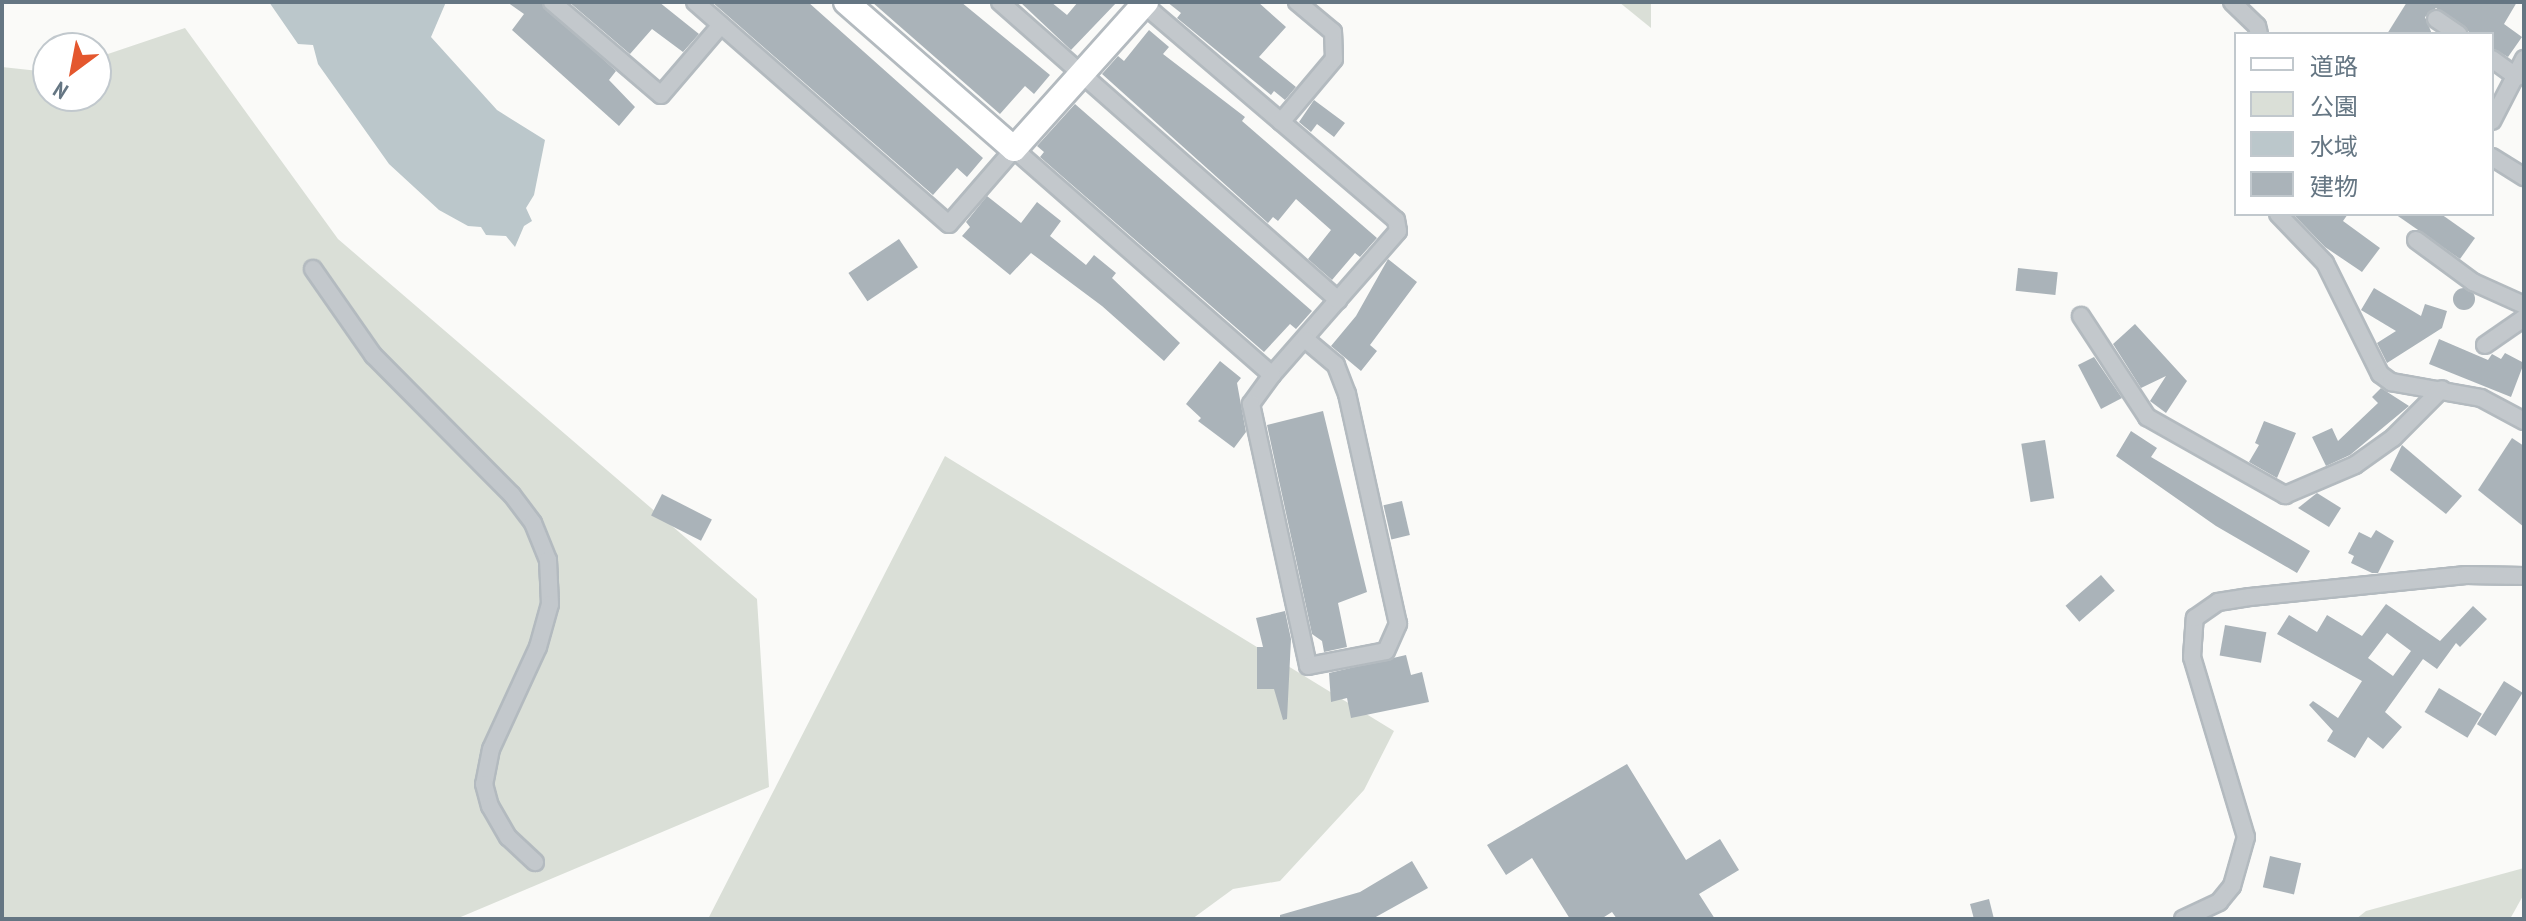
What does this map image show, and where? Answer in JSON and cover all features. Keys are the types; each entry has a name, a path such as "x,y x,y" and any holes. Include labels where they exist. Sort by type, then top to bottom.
{"street":[{"path":"552,2 661,95 721,25"},
{"path":"695,2 949,224 1144,3 1396,220 1398,231 1306,340 1272,375 1251,404 1308,666 1386,651 1398,624 1347,394 1336,365 1306,340"},
{"path":"846,2 1272,375"},
{"path":"1000,2 1338,300"},
{"path":"1281,122 1334,59 1333,32 1297,2"},
{"path":"2232,2 2257,26 2258,32"},
{"path":"2494,117 2524,59"},
{"path":"2494,60 2517,77"},
{"path":"2494,158 2524,177"},
{"path":"2280,216 2325,263 2380,374 2391,382 2481,398 2524,421"},
{"path":"2416,240 2473,282 2524,305"},
{"path":"313,269 373,355 512,495 533,523 548,560 550,604 542,633 491,749 484,784 490,806 508,837 535,862"},
{"path":"2081,316 2147,417 2285,495 2355,465 2393,438 2442,389"},
{"path":"2485,345 2524,318"},
{"path":"2183,919 2219,902 2232,886 2246,837 2192,657 2195,618 2218,602 2250,597 2438,577 2524,576"}],"green space":[{"path":"1619,2 1651,2 1651,28"},
{"path":"185,28 338,239 757,599 769,787 456,919 2,919 2,67 32,70 32,112 112,112 112,53"},
{"path":"945,456 1394,731 1364,790 1280,881 1233,889 1192,919 708,919"},
{"path":"2524,868 2524,894 2510,919 2356,919 2366,911"}],"water":[{"path":"269,2 446,2 431,37 497,110 545,140 534,195 526,208 532,221 524,226 515,247 506,236 486,235 481,227 468,226 439,210 389,164 318,64 313,45 298,44"}],"building":[{"path":"507,2 541,2 616,71 609,80 635,107 619,126 512,30 524,14"},
{"path":"569,2 659,2 699,34 683,52 652,29 630,54"},
{"path":"712,2 808,2 983,158 967,177 957,168 933,195"},
{"path":"872,2 961,2 1050,75 1034,94 1025,86 1000,114"},
{"path":"1020,2 1051,2 1067,15 1078,2 1117,2 1071,50"},
{"path":"1167,2 1258,2 1286,27 1259,57 1296,87 1285,100 1274,91 1271,95 1177,18 1181,13"},
{"path":"2407,2 2517,2 2504,24 2522,37 2508,57 2494,49 2494,32 2469,32 2436,8 2425,17 2431,32 2388,32"},
{"path":"1149,30 1169,47 1163,54 1245,117 1242,121 1377,238 1360,257 1355,253 1332,280 1308,259 1331,230 1296,199 1278,221 1273,217 1268,223 1102,74 1118,56 1124,61"},
{"path":"1314,100 1345,123 1334,137 1317,124 1311,132 1299,122"},
{"path":"1075,104 1312,311 1296,329 1290,324 1264,352 1040,157 1044,152 1037,146"},
{"path":"987,196 1021,223 1037,202 1061,221 1050,236 1086,265 1094,255 1116,273 1112,278 1180,343 1164,361 1102,306 1031,253 1010,275 962,236 970,227 966,222"},
{"path":"2295,216 2347,216 2343,221 2380,248 2362,272 2325,247"},
{"path":"2398,216 2444,216 2475,238 2460,259"},
{"path":"899,239 918,267 867,301 848,273"},
{"path":"1388,259 1417,282 1370,345 1377,351 1361,371 1331,346 1356,316"},
{"path":"2018,268 2058,272 2055,295 2016,291"},
{"path":"2374,288 2421,316 2425,304 2447,311 2442,328 2387,363 2377,343 2396,331 2361,310"},
{"path":"2464,288 2472,291 2475,299 2472,307 2464,310 2456,307 2453,299 2456,291"},
{"path":"2135,324 2187,381 2166,413 2150,401 2166,376 2141,388 2113,344"},
{"path":"2439,339 2488,360 2492,354 2501,359 2505,353 2524,363 2511,397 2429,364"},
{"path":"2094,357 2122,398 2101,409 2078,365"},
{"path":"1220,361 1241,378 1237,383 1246,432 1234,448 1198,421 1201,418 1186,404"},
{"path":"2381,388 2409,406 2350,455 2326,466 2312,437 2332,428 2338,441 2378,403 2372,397"},
{"path":"1323,411 1367,592 1338,603 1347,647 1324,652 1322,641 1312,634 1267,425"},
{"path":"2264,421 2296,433 2277,478 2249,462 2259,445 2255,443"},
{"path":"2131,431 2157,448 2151,457 2310,551 2297,573 2216,526 2116,456"},
{"path":"2512,438 2524,446 2524,527 2478,490"},
{"path":"2045,440 2054,498 2031,502 2021,444"},
{"path":"2402,445 2462,496 2446,514 2390,470"},
{"path":"2317,493 2341,508 2329,527 2298,508"},
{"path":"662,494 712,519 701,541 651,515"},
{"path":"1402,501 1410,535 1391,539 1383,505"},
{"path":"2376,530 2394,541 2378,573 2372,573 2351,563 2354,556 2348,553 2359,532 2371,538"},
{"path":"2101,575 2115,591 2079,622 2066,606"},
{"path":"2386,604 2440,641 2473,606 2487,619 2460,647 2456,643 2437,669 2423,659 2385,712 2402,727 2383,749 2368,737 2355,758 2327,741 2333,731 2309,705 2313,701 2338,718 2362,681 2277,634 2289,615 2317,632 2327,615 2362,636","holes":["2387,633 2411,651 2393,676 2368,658"]},
{"path":"1285,611 1291,639 1287,719 1283,720 1274,689 1257,689 1257,647 1263,647 1256,618"},
{"path":"2225,625 2266,632 2261,663 2220,656"},
{"path":"1406,655 1411,675 1422,672 1429,702 1351,718 1347,698 1331,702 1329,673"},
{"path":"2504,681 2523,693 2496,736 2477,724"},
{"path":"2439,688 2482,714 2467,738 2425,712"},
{"path":"1627,764 1686,860 1720,839 1739,870 1699,894 1715,919 1617,919 1612,912 1601,919 1570,919 1532,858 1506,875 1487,845"},
{"path":"2270,856 2301,863 2294,894 2263,887"},
{"path":"1412,861 1428,888 1374,918 1280,919 1280,915 1360,892"},
{"path":"1989,899 1994,919 1974,919 1970,904"}]}
